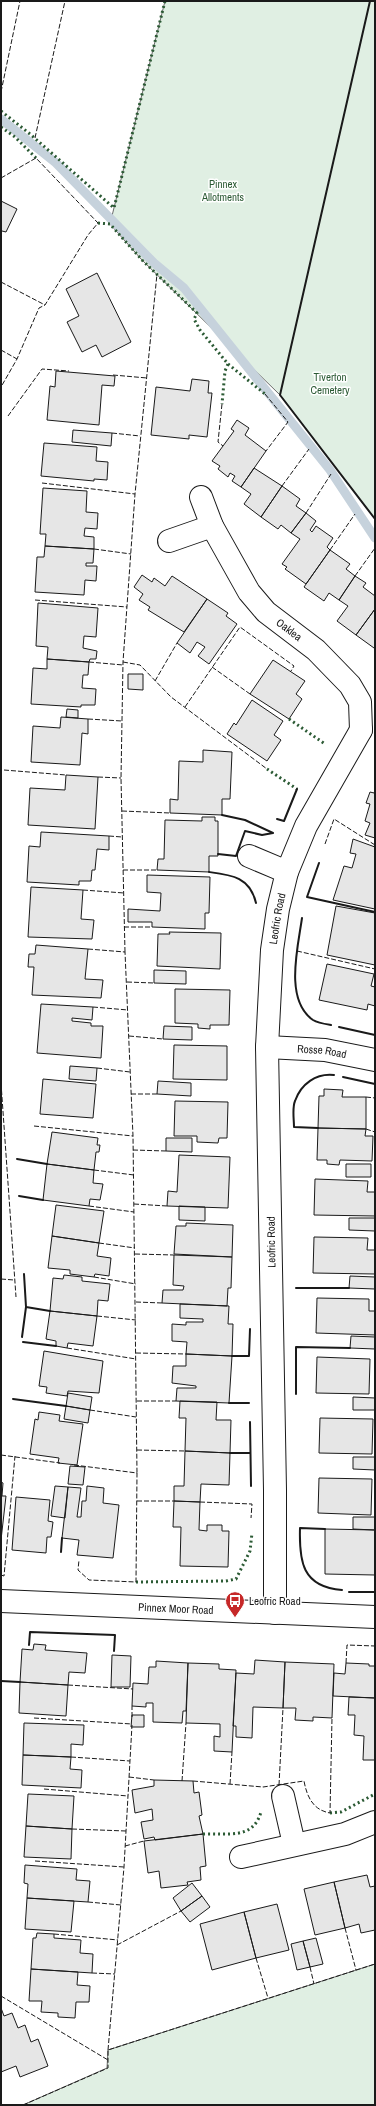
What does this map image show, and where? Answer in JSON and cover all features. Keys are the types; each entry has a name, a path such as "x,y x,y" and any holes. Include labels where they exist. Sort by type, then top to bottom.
{"street":[{"name":"Oaklea","path":"202,497 212,526 249,592 266,612 316,650 350,685 360,702 368,733"},
{"path":"169,541 212,526"},
{"name":"Leofric Road","path":"275,1613 275,1435 268,1047 272,950 278,909 287,872 306,826 368,733"},
{"path":"249,856 287,872"},
{"name":"Rosse Road","path":"268,1047 318,1050 375,1060"},
{"name":"Pinnex Moor Road","path":"1,1601 375,1617"},
{"path":"283,1796 294,1844"},
{"path":"241,1856 345,1834 375,1822"}],"green space":[{"name":"Pinnex Allotments","path":"165,1 375,1 375,519 280,395 142,260 110,224"},
{"path":"375,1964 375,2105 23,2105 107,2068 108,2050"}],"building":[{"path":"1,201 17,209 6,232 1,232"},
{"path":"97,273 131,342 102,357 96,345 82,352 67,322 79,316 66,289"},
{"path":"56,371 115,376 114,386 102,385 99,425 47,420 50,386 55,387"},
{"path":"192,379 209,381 208,393 212,393 207,437 189,435 189,439 151,435 156,387 190,391"},
{"path":"237,420 249,428 245,435 266,451 241,487 232,481 235,476 230,473 228,477 218,469 220,466 212,461 234,431 231,429"},
{"path":"73,430 112,433 111,446 72,442"},
{"path":"44,443 97,447 96,461 108,462 107,480 94,479 94,481 41,476"},
{"path":"254,468 282,486 261,517 244,504 251,494 241,487"},
{"path":"282,486 300,499 296,506 306,513 291,533 281,525 278,529 261,517"},
{"path":"43,488 87,491 86,512 98,513 97,529 85,528 84,536 94,537 94,549 45,546 46,534 40,534"},
{"path":"306,513 316,521 310,530 312,532 316,526 333,538 327,547 330,550 306,584 285,569 287,567 282,564 300,539 291,533"},
{"path":"45,546 94,549 93,563 86,563 86,566 97,566 96,581 85,580 84,595 35,592 37,557 44,557"},
{"path":"330,550 350,564 346,569 355,576 339,600 329,593 324,601 304,587"},
{"path":"142,575 152,582 154,578 165,586 172,576 207,599 184,632 148,610 150,607 139,600 143,594 134,587"},
{"path":"355,576 366,583 363,587 375,596 375,609 356,635 337,621 348,606 339,600"},
{"path":"207,599 228,613 226,616 237,624 209,664 198,656 205,647 197,642 190,653 177,643"},
{"path":"38,603 98,608 96,637 84,636 83,648 97,651 96,659 90,659 89,662 47,659 48,647 36,646"},
{"path":"375,609 375,647 374,648 356,635"},
{"path":"47,659 89,662 88,675 83,675 82,688 96,689 95,705 81,705 81,707 31,704 33,668 47,669"},
{"path":"273,660 305,681 296,694 302,699 289,719 250,694"},
{"path":"128,674 143,674 143,690 128,689"},
{"path":"252,700 283,721 274,735 281,740 267,761 227,734 234,723 236,725"},
{"path":"67,709 78,710 78,718 66,717"},
{"path":"61,717 88,719 88,734 82,733 80,765 31,762 33,726 60,728"},
{"path":"203,750 232,752 230,799 222,799 222,815 170,813 170,799 178,800 179,761 203,762"},
{"path":"66,775 98,777 95,829 28,825 30,788 65,790"},
{"path":"375,791 375,838 365,835 370,823 365,821 370,804 366,803 370,792 374,793"},
{"path":"202,817 215,817 215,821 218,821 218,856 209,856 209,872 157,870 158,859 164,859 165,820 202,821"},
{"path":"41,832 109,836 109,850 97,849 95,870 92,870 91,881 79,881 79,885 27,882 29,846 40,847"},
{"path":"353,839 375,847 375,909 333,900 344,866 352,868 356,854 350,853"},
{"path":"147,875 210,877 209,913 205,913 205,929 152,927 152,922 128,922 128,909 160,911 161,893 147,892"},
{"path":"31,887 83,890 81,919 94,920 92,939 28,937"},
{"path":"336,906 375,913 375,965 327,955"},
{"path":"169,932 221,933 220,969 157,966 158,934 170,934"},
{"path":"36,945 88,949 85,979 103,980 101,998 32,995 34,967 28,967 29,954 35,954"},
{"path":"327,964 374,974 371,986 375,987 375,1006 368,1004 367,1010 319,1000"},
{"path":"154,970 186,971 186,984 154,983"},
{"path":"175,989 230,990 229,1025 210,1025 210,1029 198,1028 198,1024 175,1023"},
{"path":"41,1004 93,1007 92,1020 72,1018 72,1021 91,1023 91,1026 103,1026 101,1058 37,1053"},
{"path":"164,1026 192,1027 192,1040 163,1039"},
{"path":"174,1045 227,1046 227,1080 173,1079"},
{"path":"70,1066 97,1068 96,1081 69,1079"},
{"path":"43,1079 96,1084 93,1118 40,1114"},
{"path":"158,1081 191,1083 191,1096 157,1094"},
{"path":"324,1089 343,1090 342,1097 366,1097 366,1129 318,1128 319,1096 324,1096"},
{"path":"175,1101 228,1102 227,1138 219,1138 218,1143 197,1142 197,1136 174,1136"},
{"path":"318,1128 366,1129 365,1136 373,1136 372,1161 340,1160 339,1165 327,1164 327,1160 317,1160"},
{"path":"52,1132 98,1138 97,1145 100,1145 99,1152 96,1152 94,1170 47,1164"},
{"path":"166,1138 192,1138 192,1152 166,1151"},
{"path":"179,1155 230,1157 228,1208 167,1206 168,1191 177,1192"},
{"path":"47,1164 94,1170 93,1183 103,1184 100,1200 90,1199 89,1206 43,1200"},
{"path":"346,1164 371,1164 371,1177 346,1177"},
{"path":"315,1179 368,1181 367,1192 375,1192 375,1216 314,1215"},
{"path":"56,1205 104,1211 99,1243 52,1236"},
{"path":"179,1206 205,1207 205,1221 179,1220"},
{"path":"349,1218 375,1218 375,1231 349,1230"},
{"path":"186,1223 233,1225 232,1257 174,1254 176,1226 186,1226"},
{"path":"52,1236 99,1243 97,1256 111,1258 109,1276 95,1274 94,1277 70,1274 70,1270 48,1268"},
{"path":"314,1237 368,1238 367,1250 375,1250 375,1274 313,1273"},
{"path":"174,1255 232,1257 231,1288 228,1288 227,1306 162,1303 163,1290 183,1290 184,1286 173,1285"},
{"path":"64,1275 82,1277 82,1281 110,1284 108,1301 98,1300 97,1316 50,1311 53,1278 63,1279"},
{"path":"350,1276 375,1277 375,1289 349,1288"},
{"path":"317,1298 369,1299 369,1311 375,1311 375,1335 316,1333"},
{"path":"180,1304 229,1306 228,1324 233,1324 232,1356 186,1354 187,1342 172,1341 172,1324 186,1325 186,1322 203,1322 203,1319 180,1318"},
{"path":"50,1311 97,1316 93,1346 68,1343 67,1348 56,1346 56,1341 46,1339"},
{"path":"351,1336 375,1337 375,1349 350,1348"},
{"path":"44,1351 103,1361 99,1393 68,1391 67,1396 46,1393 47,1387 39,1386"},
{"path":"186,1354 232,1356 229,1403 176,1401 177,1388 196,1388 196,1386 172,1383 173,1366 186,1366"},
{"path":"317,1357 370,1359 369,1394 316,1393"},
{"path":"68,1393 92,1397 90,1410 66,1406"},
{"path":"353,1397 375,1398 375,1410 353,1410"},
{"path":"180,1401 217,1402 216,1420 231,1420 230,1453 185,1451 186,1418 179,1418"},
{"path":"66,1406 90,1410 88,1423 64,1419"},
{"path":"39,1412 60,1415 59,1421 83,1424 77,1465 58,1463 59,1458 30,1454 35,1419 38,1420"},
{"path":"320,1418 373,1419 372,1454 319,1453"},
{"path":"185,1451 230,1453 229,1485 201,1484 200,1502 174,1501 174,1486 184,1486"},
{"path":"353,1457 375,1457 375,1470 353,1469"},
{"path":"70,1466 85,1467 83,1485 68,1484"},
{"path":"319,1478 372,1479 371,1515 318,1513"},
{"path":"1,1482 3,1483 2,1496 6,1496 1,1540"},
{"path":"55,1486 68,1487 65,1518 51,1516"},
{"path":"87,1486 104,1488 103,1503 119,1505 113,1558 77,1555 79,1540 62,1538 68,1487 81,1488 77,1517 81,1517 82,1501 86,1501"},
{"path":"16,1497 50,1500 48,1521 53,1522 51,1537 47,1537 46,1553 12,1550"},
{"path":"174,1501 200,1502 199,1530 207,1531 207,1525 222,1525 222,1531 229,1531 228,1567 180,1566 181,1527 173,1527"},
{"path":"353,1517 375,1517 375,1530 353,1529"},
{"path":"325,1529 375,1530 375,1575 325,1574"},
{"path":"34,1644 46,1645 45,1650 87,1653 85,1673 69,1672 68,1685 20,1682 22,1649 33,1650"},
{"path":"112,1655 131,1656 130,1687 111,1687"},
{"path":"255,1660 285,1662 283,1708 253,1707 252,1738 236,1737 236,1726 233,1726 236,1673 254,1674"},
{"path":"156,1661 188,1663 186,1711 183,1711 182,1723 153,1722 153,1703 146,1703 146,1707 132,1706 133,1683 148,1684 149,1667 156,1667"},
{"path":"285,1662 334,1664 332,1718 313,1717 313,1721 295,1720 296,1708 283,1708"},
{"path":"188,1663 219,1664 219,1669 236,1670 232,1752 214,1751 214,1736 220,1737 220,1724 186,1723"},
{"path":"346,1663 369,1664 369,1666 375,1666 375,1698 333,1696 334,1673 345,1674"},
{"path":"20,1682 68,1685 66,1716 19,1713"},
{"path":"349,1697 375,1698 375,1760 363,1760 364,1736 354,1735 355,1715 348,1715"},
{"path":"132,1715 144,1715 144,1727 131,1727"},
{"path":"24,1723 84,1725 83,1745 71,1744 71,1757 23,1755"},
{"path":"23,1755 71,1757 70,1769 82,1770 81,1788 22,1785"},
{"path":"154,1780 193,1781 194,1793 199,1792 202,1815 199,1816 203,1834 155,1840 154,1837 144,1839 141,1822 153,1820 152,1809 135,1813 132,1790 154,1786"},
{"path":"28,1794 74,1796 72,1829 26,1826"},
{"path":"26,1826 72,1829 71,1859 24,1857"},
{"path":"203,1834 206,1866 200,1867 201,1880 187,1882 188,1885 161,1888 159,1871 148,1873 144,1841"},
{"path":"25,1865 77,1869 76,1880 90,1881 88,1902 27,1898 28,1884 24,1883"},
{"path":"367,1875 370,1887 375,1886 375,1930 361,1933 359,1924 345,1928 334,1882"},
{"path":"334,1882 345,1928 315,1935 304,1889"},
{"path":"192,1883 202,1896 181,1911 173,1898"},
{"path":"202,1896 210,1907 190,1922 181,1911"},
{"path":"27,1898 74,1901 71,1932 25,1929"},
{"path":"277,1904 289,1950 256,1958 244,1912"},
{"path":"244,1912 256,1958 212,1970 200,1924"},
{"path":"37,1933 54,1934 54,1938 81,1940 80,1953 93,1954 92,1973 31,1969 33,1938 36,1938"},
{"path":"316,1938 323,1964 310,1967 303,1941"},
{"path":"303,1941 310,1967 297,1970 291,1944"},
{"path":"31,1969 78,1972 77,1985 90,1986 89,2002 76,2002 75,2018 58,2017 58,2013 41,2012 42,2001 29,2001"},
{"path":"1,2008 4,2016 12,2013 18,2028 25,2025 31,2042 38,2039 48,2066 20,2077 16,2066 1,2072"}],"waterway":[{"path":"1,119 56,163 154,263 184,288 330,470 375,538"}],"hedge":[{"path":"1,111 30,134 114,208 165,1"},
{"path":"1,127 15,137 36,158"},
{"path":"98,223 110,224 142,260 197,313 194,319 200,330 228,364 225,371 222,404"},
{"path":"228,364 265,394"},
{"path":"289,719 325,744"},
{"path":"267,769 297,789"},
{"path":"136,1582 226,1581 236,1579 250,1551 252,1533"},
{"path":"330,1813 341,1812 375,1794"},
{"path":"203,1834 230,1834 246,1831 257,1821 261,1812"}],"fence":[{"path":"1,92 20,1"},
{"path":"35,138 65,1"},
{"path":"1,178 36,158 98,223 88,235 45,305 39,308 17,359 1,387"},
{"path":"125,952 121,778 123,662 135,494 157,274"},
{"path":"1,282 45,305"},
{"path":"1,350 17,359"},
{"path":"8,416 42,369 69,371"},
{"path":"113,375 147,378"},
{"path":"265,394 288,422 266,451"},
{"path":"222,404 218,442 223,446"},
{"path":"112,433 140,436"},
{"path":"282,486 309,449"},
{"path":"306,513 331,474"},
{"path":"42,483 135,494"},
{"path":"330,550 355,514"},
{"path":"355,576 375,548"},
{"path":"94,549 131,554"},
{"path":"35,600 127,607"},
{"path":"185,707 240,627 294,666 291,671"},
{"path":"155,681 177,643"},
{"path":"89,662 123,665"},
{"path":"123,662 140,665 171,697 267,769"},
{"path":"212,667 250,694"},
{"path":"88,719 122,721"},
{"path":"4,770 66,775"},
{"path":"98,777 121,778"},
{"path":"122,811 170,813"},
{"path":"325,844 334,819 375,845"},
{"path":"109,836 122,837"},
{"path":"123,870 157,870"},
{"path":"83,890 124,893"},
{"path":"124,927 152,927"},
{"path":"88,949 125,952 133,1136 137,1473"},
{"path":"297,951 375,969"},
{"path":"127,982 154,983"},
{"path":"93,1007 128,1010"},
{"path":"129,1036 163,1039"},
{"path":"97,1068 130,1072"},
{"path":"1,1083 16,1297"},
{"path":"131,1094 157,1094"},
{"path":"366,1097 375,1098"},
{"path":"34,1126 133,1136"},
{"path":"366,1129 375,1132"},
{"path":"133,1150 166,1151"},
{"path":"94,1170 134,1175"},
{"path":"134,1204 167,1206"},
{"path":"89,1206 134,1212"},
{"path":"99,1243 135,1248"},
{"path":"135,1254 174,1255"},
{"path":"94,1277 136,1284"},
{"path":"1,1279 14,1280"},
{"path":"136,1302 162,1303"},
{"path":"97,1316 136,1320"},
{"path":"67,1348 136,1359"},
{"path":"136,1353 186,1354"},
{"path":"137,1401 176,1401"},
{"path":"90,1410 136,1417"},
{"path":"137,1450 185,1451"},
{"path":"1,1455 60,1463"},
{"path":"1,1575 4,1576 15,1456"},
{"path":"74,1465 137,1473 136,1582 89,1580 78,1570 79,1560"},
{"path":"137,1501 174,1501"},
{"path":"200,1502 252,1504 251,1518"},
{"path":"346,1663 347,1645 375,1646"},
{"path":"68,1685 133,1689"},
{"path":"132,1706 132,1717"},
{"path":"279,1785 283,1708"},
{"path":"34,1718 132,1724"},
{"path":"193,1781 263,1787 304,1781 309,1797 315,1806 330,1813 332,1718"},
{"path":"182,1781 186,1723"},
{"path":"108,2050 124,1867 132,1725"},
{"path":"230,1784 232,1752"},
{"path":"71,1757 130,1761"},
{"path":"129,1777 154,1780"},
{"path":"44,1789 128,1796"},
{"path":"72,1829 126,1831"},
{"path":"125,1846 144,1841"},
{"path":"35,1861 124,1867"},
{"path":"88,1902 121,1905"},
{"path":"117,1945 181,1911"},
{"path":"345,1928 356,1970"},
{"path":"54,1934 118,1940"},
{"path":"256,1958 268,1998"},
{"path":"23,2105 108,2068 108,2050 375,1964"},
{"path":"310,1967 314,1984"},
{"path":"92,1973 115,1974"},
{"path":"1,1996 108,2060"}],"wall":[{"path":"370,1 280,395 375,519"},
{"path":"277,819 284,821 297,789"},
{"path":"222,815 245,820 273,833"},
{"path":"218,854 236,856 245,831 262,835 273,833"},
{"path":"319,863 307,897 375,912"},
{"path":"209,872 225,874 239,879 249,888 256,903"},
{"path":"302,918 295,972 298,1000 304,1011 313,1020 319,1023 331,1025"},
{"path":"339,1027 375,1035"},
{"path":"318,1128 294,1127 294,1104 301,1089 310,1081 321,1076 334,1075"},
{"path":"343,1077 375,1084"},
{"path":"17,1159 47,1164"},
{"path":"19,1196 43,1200"},
{"path":"22,1337 26,1307 24,1274"},
{"path":"296,1288 349,1288"},
{"path":"26,1307 50,1311"},
{"path":"232,1356 249,1356 250,1329"},
{"path":"23,1342 56,1346"},
{"path":"296,1394 296,1347 350,1348"},
{"path":"13,1399 66,1406"},
{"path":"229,1403 249,1403"},
{"path":"250,1422 251,1486"},
{"path":"230,1453 250,1453"},
{"path":"325,1529 300,1528 302,1561 311,1578 318,1584 329,1588 342,1590"},
{"path":"61,1552 62,1538"},
{"path":"349,1592 375,1592"},
{"path":"29,1645 30,1632 115,1635 114,1651"},
{"path":"1,1681 20,1682"}],"place":[{"name":"Leofric Road","path":"235,1618"}],"park label":[{"name":"Tiverton Cemetery","path":"330,383"}]}
